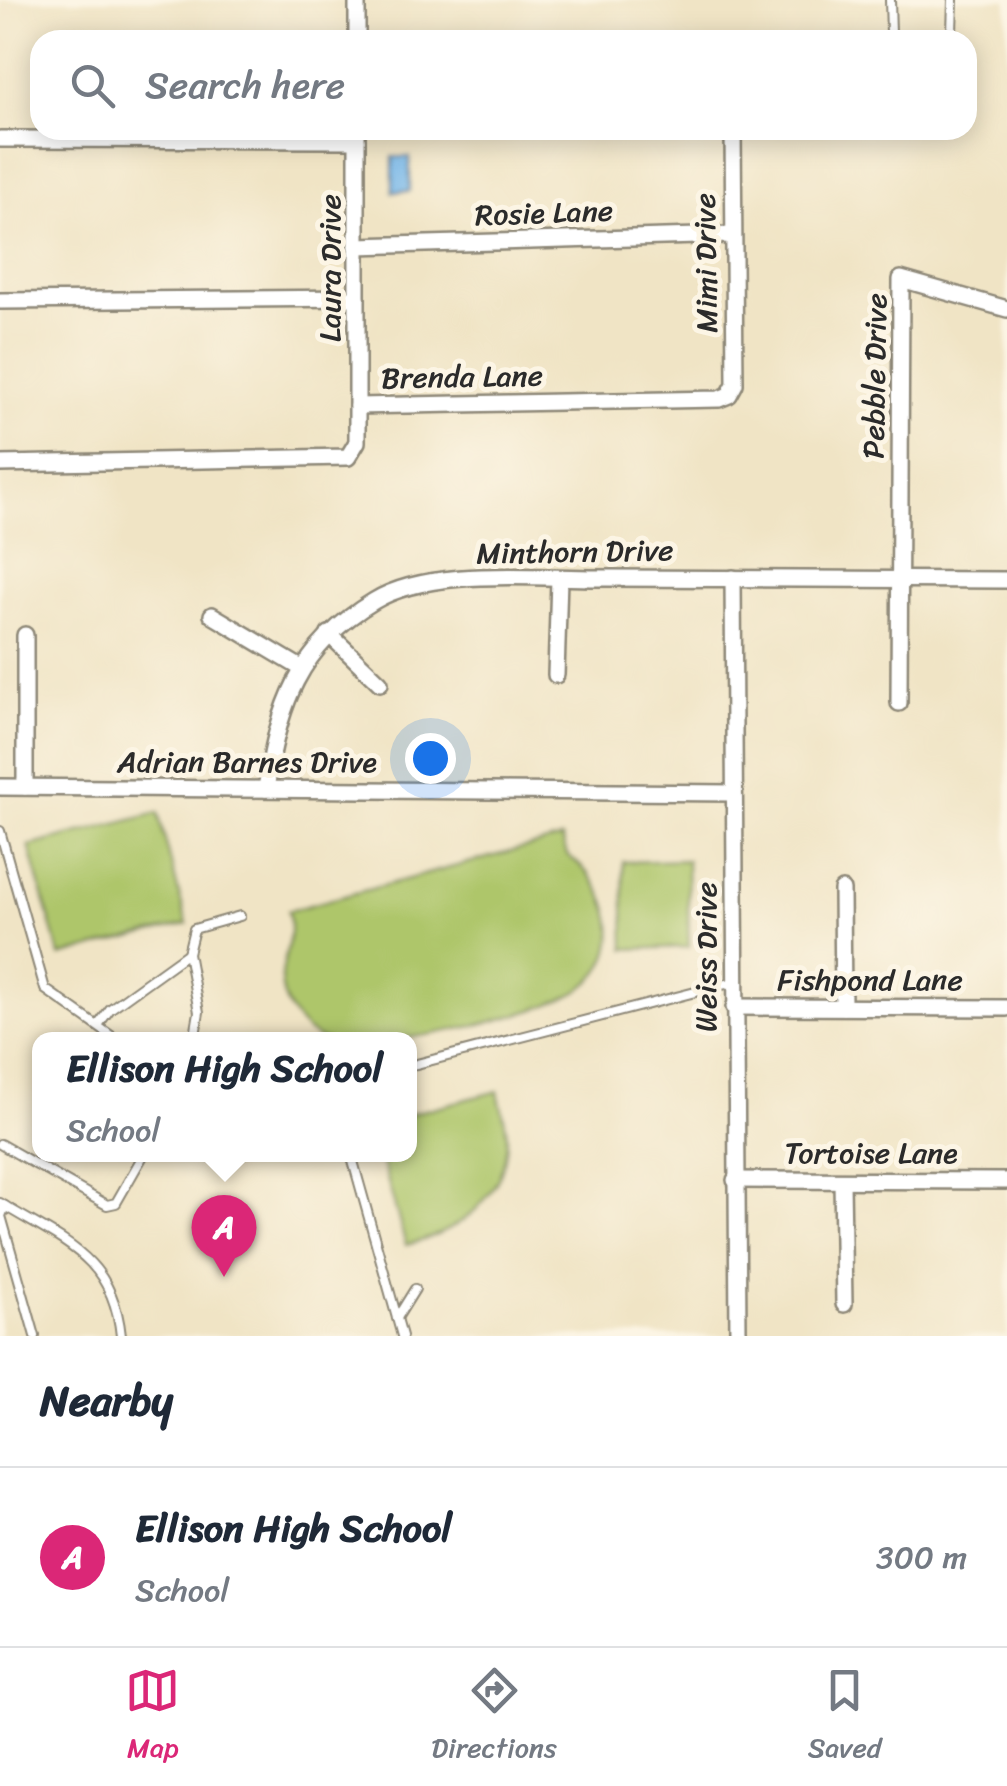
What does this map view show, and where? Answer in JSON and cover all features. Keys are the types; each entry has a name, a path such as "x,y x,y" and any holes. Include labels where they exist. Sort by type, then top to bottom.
{"street":[{"path":"357,0 357,30"},
{"path":"0,139 30,139"},
{"name":"Laura Drive","path":"357,140 357,406"},
{"name":"Mimi Drive","path":"729,395 735,384 733,140"},
{"name":"Rosie Lane","path":"357,246 732,235"},
{"name":"Pebble Drive","path":"900,580 902,279 1007,309"},
{"path":"0,301 356,298"},
{"name":"Brenda Lane","path":"0,464 341,460 358,442 357,406 719,399 729,395"},
{"path":"556,675 559,578"},
{"name":"Weiss Drive","path":"733,578 738,1336"},
{"path":"899,703 900,580"},
{"name":"Minthorn Drive","path":"266,790 276,725 301,668 329,634 374,600 430,581 1007,580"},
{"path":"212,615 301,668"},
{"path":"329,634 380,684"},
{"path":"25,635 25,788"},
{"name":"Adrian Barnes Drive","path":"0,787 733,793"},
{"path":"842,890 842,1007"},
{"name":"Fishpond Lane","path":"734,1007 1007,1008"},
{"name":"Tortoise Lane","path":"735,1180 1007,1182"},
{"path":"842,1181 844,1304"}],"lane":[{"path":"890,0 892,30"},
{"path":"952,30 953,0"},
{"path":"0,831 45,989 108,1032"},
{"path":"196,1032 200,1024 188,953 194,930 240,916"},
{"path":"99,1024 110,1009 188,953"},
{"path":"417,1064 734,982"},
{"path":"0,1144 107,1205 116,1203 139,1162"},
{"path":"353,1162 399,1335"},
{"path":"35,1336 1,1216 3,1204 94,1262 109,1290 121,1336"},
{"path":"397,1318 415,1288"}],"green space":[{"path":"158,813 187,924 60,956 29,846"},
{"path":"562,838 567,855 583,868 605,901 611,938 607,957 597,974 581,989 530,1011 417,1036 417,1032 309,1032 287,1005 282,990 289,939 288,911"},
{"path":"687,860 689,947 625,949 623,862"},
{"path":"498,1091 507,1138 498,1178 476,1210 444,1232 406,1245 382,1162 417,1162 417,1112"}],"water":[{"path":"393,157 410,157 410,191 393,192"}],"place":[{"name":"Ellison High School","path":"224,1277"}]}
